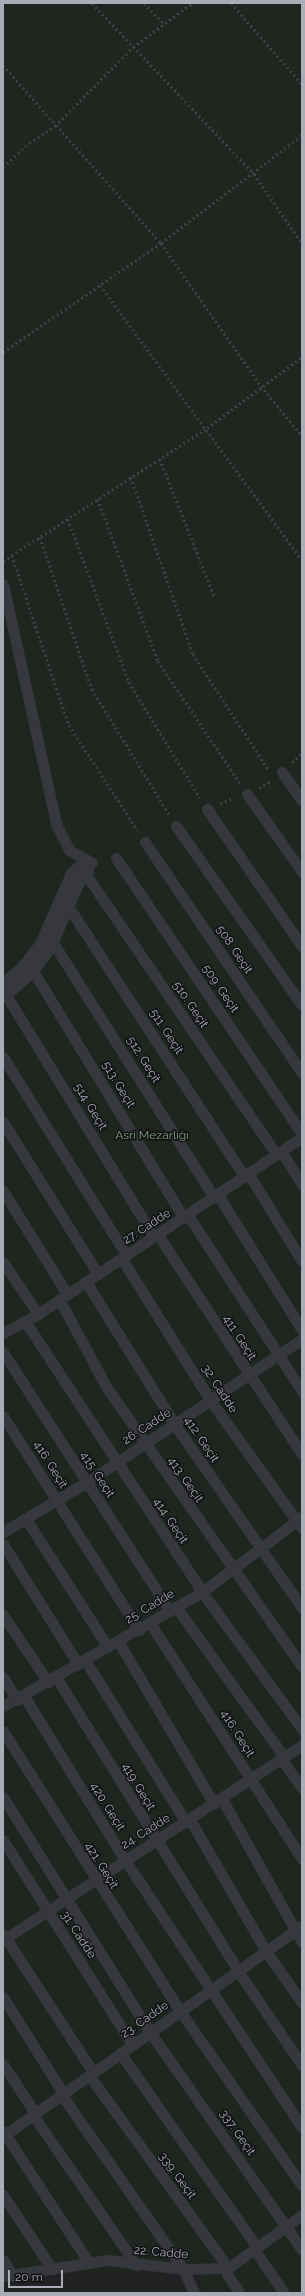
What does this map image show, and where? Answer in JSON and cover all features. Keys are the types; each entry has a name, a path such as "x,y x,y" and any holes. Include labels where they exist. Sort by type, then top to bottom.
{"street":[{"path":"3,991 30,966 50,938 66,903 76,876 88,867"}],"lane":[{"path":"3,584 56,824 68,850 88,867"},
{"path":"282,772 302,801"},
{"path":"247,794 302,872"},
{"path":"207,809 302,946"},
{"path":"176,826 302,1005"},
{"name":"508. Geçit","path":"145,842 302,1073"},
{"name":"509. Geçit","path":"116,858 302,1134"},
{"name":"510. Geçit","path":"88,867 279,1153 302,1185"},
{"name":"511. Geçit","path":"66,903 302,1261"},
{"name":"512. Geçit","path":"50,938 302,1330"},
{"name":"513. Geçit","path":"30,966 186,1216 277,1356 302,1391"},
{"name":"514. Geçit","path":"3,991 156,1236"},
{"name":"32. Cadde","path":"3,1056 210,1400 300,1522"},
{"path":"3,1122 98,1274"},
{"name":"27. Cadde","path":"4,1330 38,1314 302,1137"},
{"name":"413. Geçit","path":"3,1191 63,1297 107,1388 232,1570 302,1667"},
{"name":"411. Geçit","path":"156,1236 302,1454"},
{"path":"3,1262 38,1314"},
{"name":"412. Geçit","path":"86,1282 175,1425 260,1550 302,1608"},
{"name":"414. Geçit","path":"25,1321 116,1463 202,1592 302,1729"},
{"name":"26. Cadde","path":"3,1532 57,1501 145,1445 302,1339"},
{"name":"415. Geçit","path":"3,1352 86,1482 173,1609 282,1758 302,1788"},
{"name":"416. Geçit","path":"3,1416 139,1630"},
{"path":"26,1519 108,1647"},
{"name":"25. Cadde","path":"3,1706 21,1698 202,1592 300,1522"},
{"path":"3,1544 188,1821 266,1951 302,2003"},
{"name":"419. Geçit","path":"3,1615 52,1679 238,1971 302,2065"},
{"name":"416. Geçit","path":"150,1623 302,1859"},
{"path":"118,1641 298,1929 302,1942"},
{"name":"420. Geçit","path":"3,1677 21,1698 210,1991 302,2127"},
{"name":"421. Geçit","path":"3,1731 94,1881 180,2011 302,2186"},
{"name":"24. Cadde","path":"4,1937 66,1900 125,1860 218,1802 302,1745"},
{"name":"337. Geçit","path":"3,1797 66,1900 150,2032 302,2250"},
{"name":"31. Cadde","path":"3,1840 132,2044"},
{"name":"23. Cadde","path":"4,2134 298,1929"},
{"name":"339. Geçit","path":"4,1937 91,2073 228,2268 227,2274 240,2293"},
{"path":"3,1997 62,2094 183,2269 194,2293"},
{"path":"120,2053 256,2248 284,2293"},
{"path":"3,2064 34,2114 136,2265"},
{"path":"4,2134 90,2263"},
{"path":"3,2195 52,2269"},
{"path":"228,2268 302,2215"},
{"path":"3,2260 8,2276"},
{"name":"22. Cadde","path":"8,2276 108,2260 136,2265 183,2269 228,2268"}],"path":[{"path":"92,3 254,174 302,243"},
{"path":"144,3 164,24"},
{"path":"3,167 29,142 55,126 133,47 192,3"},
{"path":"231,3 302,84"},
{"path":"3,65 55,126 161,243 261,386 302,436"},
{"path":"3,352 161,243 254,174 302,135"},
{"path":"100,285 207,428 302,560"},
{"path":"3,561 207,428 261,386 302,357"},
{"path":"160,458 215,598"},
{"path":"131,477 193,654 270,772"},
{"path":"98,499 158,661 247,794"},
{"path":"68,519 129,682 207,809"},
{"path":"40,537 92,689 176,826"},
{"path":"12,555 69,725 145,842"}],"shaded area":[{"path":"194,2269 206,2293 3,2293 3,2273"}],"green space":[{"name":"Asri Mezarlığı","path":"3,3 302,3 302,2293 206,2293 194,2269 3,2276"}]}
